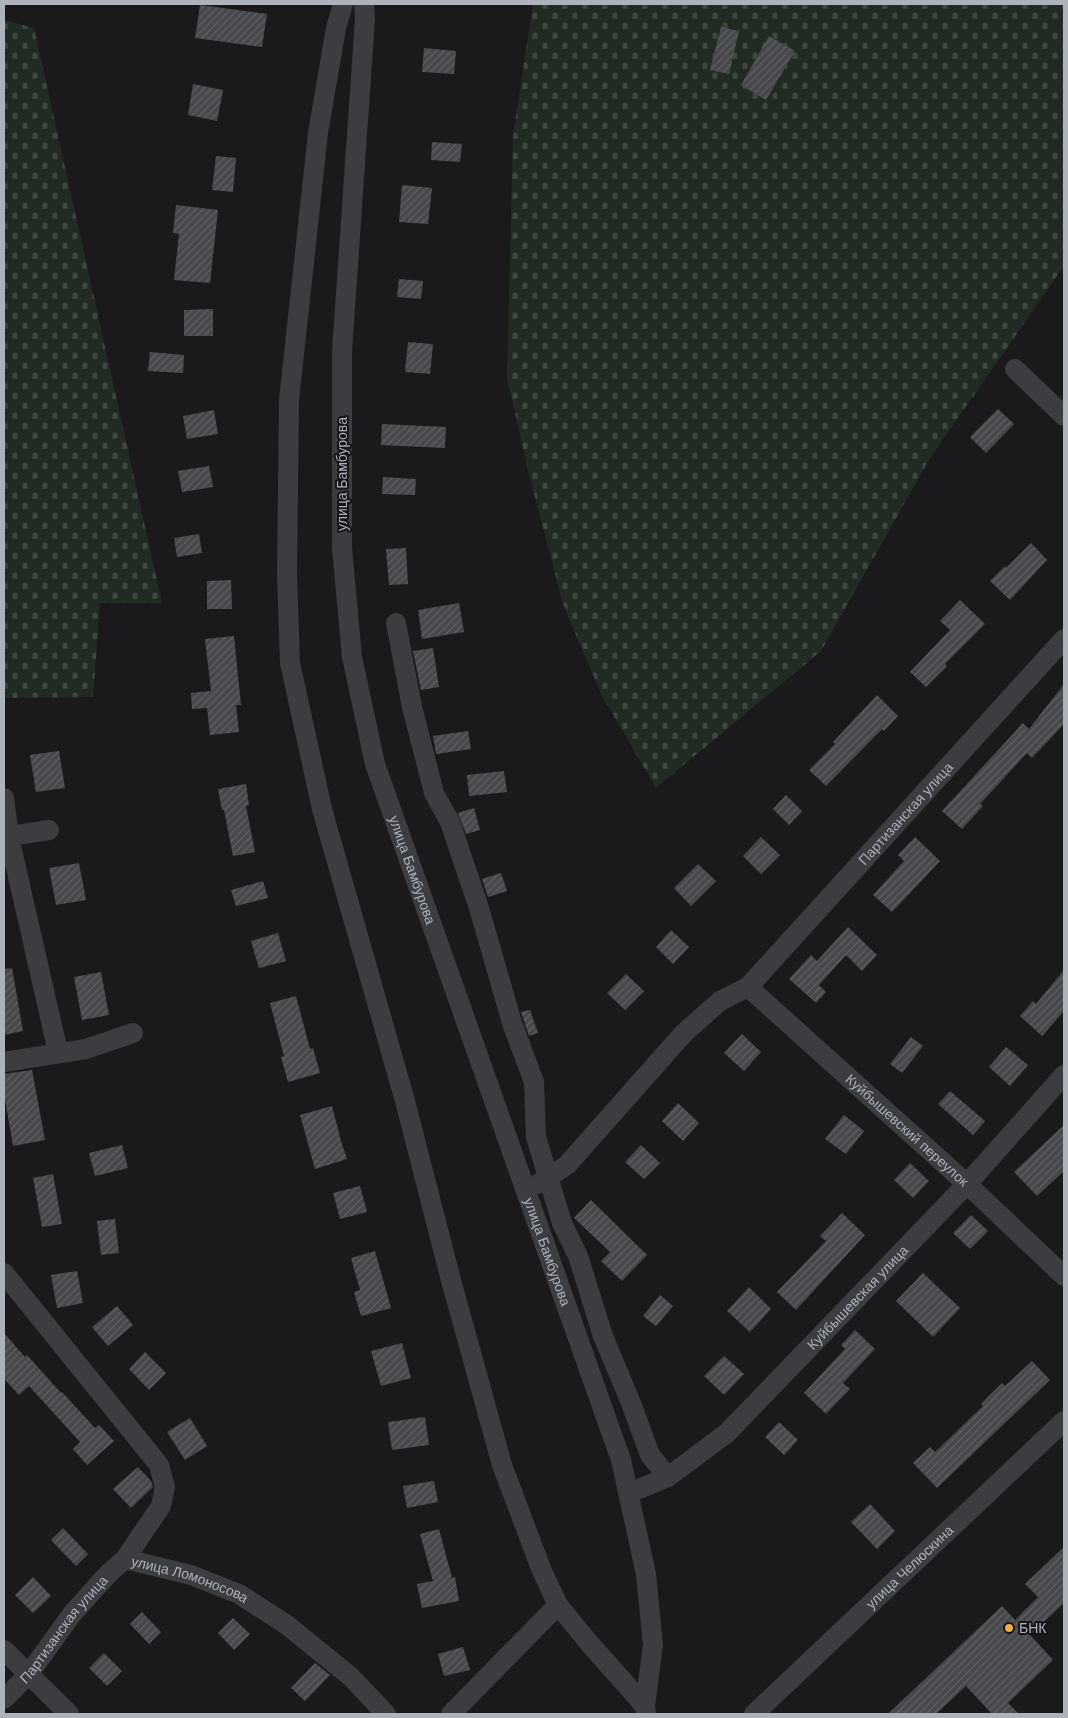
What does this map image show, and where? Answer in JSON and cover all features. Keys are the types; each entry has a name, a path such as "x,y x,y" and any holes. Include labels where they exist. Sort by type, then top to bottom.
{"street":[{"path":"342,4 336,28 318,133 289,400 287,574 290,663 322,809 405,1101 452,1284 502,1465 542,1571 558,1605 645,1710"},
{"name":"улица Бамбурова","path":"364,4 365,19 342,351 342,548 352,657 375,764 622,1460 646,1574 653,1644 645,1710"},
{"path":"1016,369 1064,416"},
{"path":"396,623 412,707 434,794 453,830 479,908 512,1023 534,1082 536,1137 562,1223 578,1256 603,1336 650,1455 668,1477"},
{"name":"Партизанская улица","path":"748,987 1064,639"},
{"path":"4,798 6,837 58,1052"},
{"path":"6,837 49,830"},
{"path":"526,1191 549,1179 573,1158 682,1034 720,1001 748,987"},
{"name":"Куйбышевский переулок","path":"748,987 967,1184 1064,1276"},
{"path":"4,1062 86,1049 133,1033"},
{"name":"Куйбышевская улица","path":"629,1493 668,1477 727,1432 967,1184 1064,1075"},
{"name":"улица Ломоносова","path":"4,1273 158,1466 165,1487 161,1506 125,1559 191,1575 239,1594 287,1625 351,1677 386,1714"},
{"name":"улица Челюскина","path":"754,1714 1064,1421"},
{"name":"Партизанская улица","path":"4,1699 28,1674 72,1614 109,1573 125,1559"},
{"path":"451,1714 558,1605"},
{"path":"4,1650 69,1714"}],"green space":[{"path":"533,4 1064,4 1064,266 930,458 821,651 656,788 601,694 563,604 529,474 507,378 513,136"},
{"path":"4,20 34,28 162,603 100,603 93,697 4,698"}],"building":[{"path":"200,5 267,14 262,47 195,38"},
{"path":"721,27 739,31 729,74 710,70"},
{"path":"769,36 795,51 766,100 741,85"},
{"path":"424,48 456,51 454,74 422,72"},
{"path":"193,84 223,90 217,121 188,115"},
{"path":"432,142 462,144 460,162 431,160"},
{"path":"216,156 236,158 233,192 212,190"},
{"path":"402,185 432,188 428,224 399,222"},
{"path":"176,205 218,210 210,283 174,280 179,234 173,233"},
{"path":"399,279 423,281 421,299 397,297"},
{"path":"213,309 213,336 184,336 184,310"},
{"path":"408,342 433,344 430,374 405,372"},
{"path":"150,352 184,355 183,373 148,371"},
{"path":"998,409 1014,424 986,453 970,437"},
{"path":"214,410 218,434 187,439 183,416"},
{"path":"382,424 446,427 445,448 381,445"},
{"path":"209,466 213,487 182,492 178,471"},
{"path":"383,477 416,479 415,495 382,494"},
{"path":"199,534 202,553 177,557 174,538"},
{"path":"1031,543 1047,560 1010,600 990,581"},
{"path":"406,548 408,584 389,585 386,549"},
{"path":"231,580 232,609 207,609 207,581"},
{"path":"960,600 985,624 945,664 947,666 926,687 910,672 950,630 940,621"},
{"path":"459,603 464,632 422,639 418,610"},
{"path":"234,636 241,705 236,705 239,732 210,735 207,708 192,709 191,693 211,691 205,639"},
{"path":"433,648 439,687 421,690 413,651"},
{"path":"1064,684 1064,724 1032,758 1027,753 980,804 983,806 962,829 942,811 1023,723 1029,729"},
{"path":"877,695 898,716 884,731 882,729 826,786 809,770 835,744 833,742"},
{"path":"468,731 471,749 436,754 433,736"},
{"path":"59,751 65,788 36,792 30,755"},
{"path":"504,771 507,792 469,796 467,775"},
{"path":"246,784 249,805 246,806 255,852 233,856 218,789"},
{"path":"786,795 802,811 789,825 773,809"},
{"path":"474,808 480,830 466,834 458,813"},
{"path":"761,837 780,855 761,874 743,856"},
{"path":"915,837 940,861 892,912 873,895 904,861 898,855"},
{"path":"79,863 86,900 56,905 49,868"},
{"path":"698,864 716,881 691,906 674,888"},
{"path":"501,873 507,891 488,897 482,879"},
{"path":"263,881 268,898 236,906 231,890"},
{"path":"848,927 877,955 862,971 846,955 819,985 826,992 816,1003 789,979 811,955 817,961"},
{"path":"671,930 689,947 673,964 656,947"},
{"path":"278,933 286,961 259,968 251,941"},
{"path":"12,968 23,1031 4,1035 4,969"},
{"path":"1064,970 1064,1011 1042,1036 1020,1016 1033,1001 1036,1004"},
{"path":"101,972 109,1015 82,1020 74,977"},
{"path":"626,974 644,991 625,1010 607,993"},
{"path":"296,996 310,1049 313,1048 320,1073 288,1082 281,1057 284,1056 270,1003"},
{"path":"530,1010 538,1033 529,1036 521,1012"},
{"path":"742,1034 761,1052 744,1071 724,1053"},
{"path":"911,1037 923,1046 902,1073 890,1064"},
{"path":"1006,1047 1028,1065 1010,1086 989,1067"},
{"path":"32,1070 45,1140 13,1146 4,1093 4,1074"},
{"path":"950,1091 985,1121 973,1135 938,1104"},
{"path":"678,1103 699,1123 683,1141 662,1121"},
{"path":"332,1106 347,1159 315,1169 300,1115"},
{"path":"844,1115 864,1131 846,1154 825,1139"},
{"path":"1064,1125 1064,1171 1037,1196 1014,1172"},
{"path":"122,1145 128,1168 95,1176 89,1153"},
{"path":"641,1145 660,1163 644,1179 625,1162"},
{"path":"910,1163 929,1181 913,1198 894,1180"},
{"path":"53,1174 62,1224 42,1227 33,1178"},
{"path":"360,1186 367,1212 340,1219 333,1193"},
{"path":"591,1200 647,1255 622,1281 601,1261 610,1252 574,1218"},
{"path":"842,1213 865,1235 796,1310 777,1292 826,1241 820,1236"},
{"path":"971,1215 988,1231 970,1249 953,1233"},
{"path":"115,1219 119,1253 101,1255 97,1221"},
{"path":"375,1251 391,1308 361,1316 354,1292 360,1290 351,1258"},
{"path":"77,1271 83,1303 57,1308 51,1275"},
{"path":"923,1273 960,1308 933,1337 896,1301"},
{"path":"749,1287 771,1309 750,1332 727,1311"},
{"path":"660,1295 673,1306 656,1326 643,1316"},
{"path":"117,1306 133,1325 108,1346 92,1327"},
{"path":"855,1330 875,1349 843,1383 850,1389 826,1414 804,1393 845,1349 841,1345"},
{"path":"4,1333 95,1428 99,1425 114,1441 87,1465 73,1449 80,1442 29,1386 19,1395 4,1379"},
{"path":"402,1343 411,1378 381,1386 371,1351"},
{"path":"145,1352 166,1373 149,1390 129,1369"},
{"path":"724,1356 744,1374 724,1395 704,1376"},
{"path":"1032,1361 1050,1380 937,1488 913,1463 930,1447 935,1452 983,1406 981,1404 1002,1383 1005,1386"},
{"path":"425,1417 429,1445 392,1450 388,1422"},
{"path":"190,1418 207,1446 185,1460 167,1432"},
{"path":"779,1422 798,1440 784,1455 765,1437"},
{"path":"138,1467 151,1481 153,1487 131,1508 113,1489"},
{"path":"434,1481 438,1502 407,1508 403,1486"},
{"path":"870,1504 895,1531 877,1549 851,1522"},
{"path":"63,1528 88,1554 76,1566 51,1540"},
{"path":"439,1529 452,1578 455,1577 459,1601 422,1608 417,1584 433,1581 420,1534"},
{"name":"БНК","path":"1064,1547 1064,1603 1030,1635 1053,1660 1008,1703 1019,1714 992,1714 966,1686 936,1714 888,1714 1002,1606 1015,1620 1038,1597 1025,1584"},
{"path":"33,1577 51,1596 33,1613 15,1595"},
{"path":"142,1612 161,1632 149,1644 130,1624"},
{"path":"233,1618 250,1634 234,1650 218,1633"},
{"path":"463,1647 470,1670 444,1676 438,1654"},
{"path":"104,1653 122,1671 107,1686 89,1668"},
{"path":"315,1663 330,1675 305,1701 291,1688"}],"place":[{"name":"БНК","path":"1009,1628"}]}
